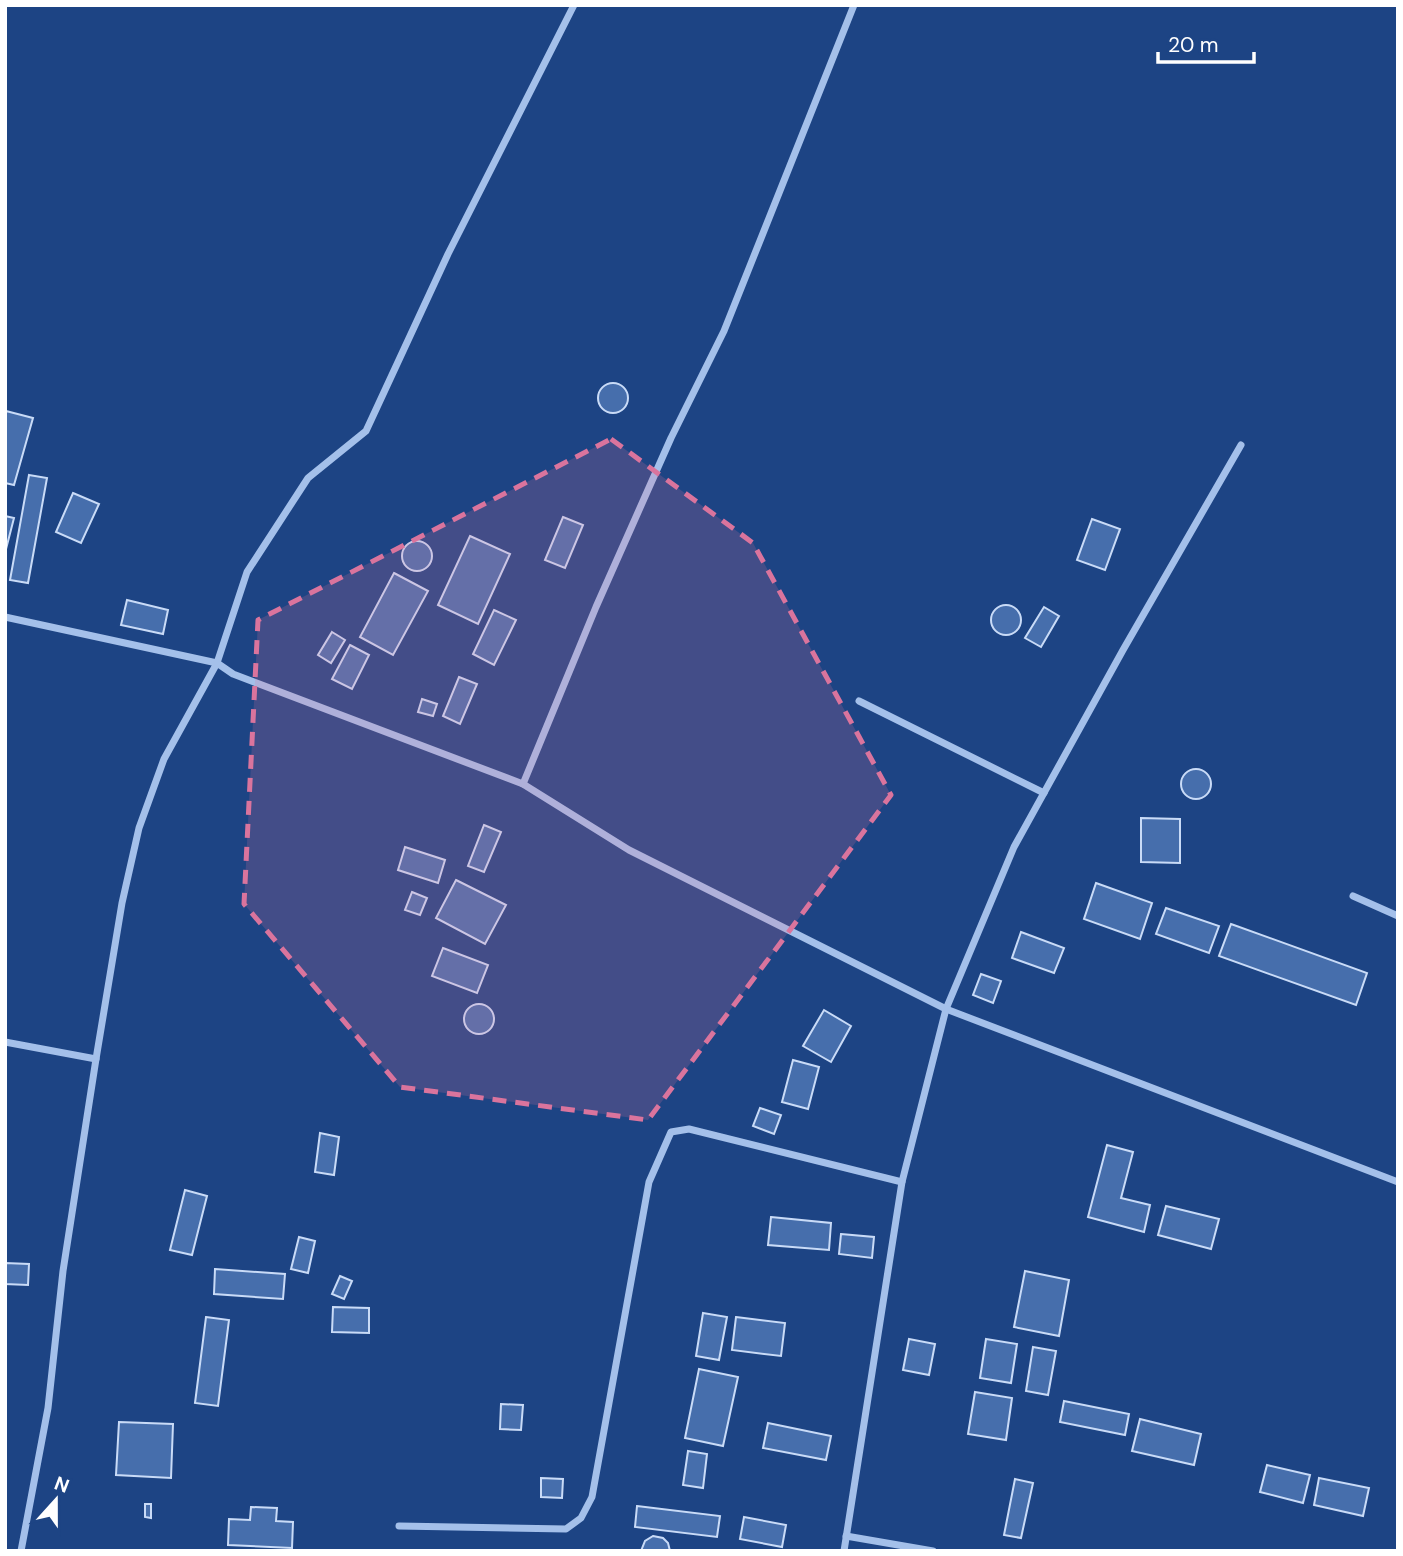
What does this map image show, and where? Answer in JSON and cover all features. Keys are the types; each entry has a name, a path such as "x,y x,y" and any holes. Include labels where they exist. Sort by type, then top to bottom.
{"street":[{"path":"21,1551 48,1408 63,1271 96,1059 122,903 139,828 164,759 217,663 247,572 308,478 366,431 448,254 574,5"},
{"path":"523,784 596,607 655,474 724,331 854,5"},
{"path":"844,1551 902,1182 946,1009 1014,847 1241,445"},
{"path":"5,617 217,663 233,674 523,784 629,850 946,1009 1398,1182"},
{"path":"859,701 1044,793"},
{"path":"1353,896 1398,916"},
{"path":"5,1042 96,1059"},
{"path":"399,1525 566,1529 580,1518 592,1497 649,1182 671,1132 689,1129 902,1182"},
{"path":"846,1536 933,1551"}],"highlighted area":[{"path":"611,439 753,543 891,795 648,1120 400,1087 244,904 258,620"}],"building":[{"path":"613,383 623,388 628,398 623,408 613,413 603,408 598,398 603,388"},
{"path":"6,411 33,418 14,485 5,483"},
{"path":"29,475 47,478 28,583 10,580"},
{"path":"73,493 99,504 81,543 56,532"},
{"path":"5,516 14,518 5,553"},
{"path":"563,517 583,525 565,568 545,560"},
{"path":"1092,519 1120,529 1105,570 1077,560"},
{"path":"470,536 510,554 478,624 438,605"},
{"path":"417,541 423,542 431,550 431,562 423,570 417,571 411,570 403,562 402,556 403,550 411,542"},
{"path":"394,573 428,591 393,655 360,637"},
{"path":"127,600 168,610 163,634 121,625"},
{"path":"1006,605 1016,610 1021,620 1016,630 1006,635 996,630 991,620 996,610"},
{"path":"1044,607 1059,616 1041,647 1025,638"},
{"path":"494,610 516,620 494,665 473,654"},
{"path":"332,632 345,640 331,663 318,655"},
{"path":"350,645 369,655 352,689 332,679"},
{"path":"459,677 477,684 460,724 443,716"},
{"path":"422,699 437,704 433,716 418,712"},
{"path":"1196,769 1206,774 1211,784 1206,794 1196,799 1186,794 1181,784 1186,774"},
{"path":"1141,818 1180,819 1180,863 1141,862"},
{"path":"484,825 501,832 484,872 468,866"},
{"path":"405,847 445,860 438,883 398,870"},
{"path":"456,880 506,905 485,944 436,918"},
{"path":"1096,883 1152,903 1140,939 1084,919"},
{"path":"412,892 427,898 420,915 405,910"},
{"path":"1166,908 1219,926 1209,953 1156,934"},
{"path":"1231,924 1367,973 1356,1005 1219,956"},
{"path":"1021,932 1064,948 1054,973 1012,958"},
{"path":"443,948 488,965 477,993 432,976"},
{"path":"981,974 1001,981 993,1003 973,995"},
{"path":"479,1004 489,1009 494,1019 489,1029 479,1034 469,1029 464,1019 469,1009"},
{"path":"824,1010 851,1026 831,1062 803,1046"},
{"path":"793,1060 819,1067 808,1109 782,1102"},
{"path":"760,1108 781,1115 774,1134 753,1126"},
{"path":"320,1133 339,1137 334,1175 315,1172"},
{"path":"1107,1145 1133,1152 1121,1198 1150,1205 1144,1232 1088,1217"},
{"path":"185,1190 207,1196 192,1255 170,1250"},
{"path":"1166,1206 1219,1219 1211,1249 1158,1235"},
{"path":"771,1217 831,1223 829,1250 768,1245"},
{"path":"841,1234 874,1237 872,1258 839,1254"},
{"path":"299,1237 315,1241 308,1273 291,1269"},
{"path":"5,1263 29,1264 28,1285 5,1284"},
{"path":"215,1269 285,1274 283,1299 214,1294"},
{"path":"1025,1271 1069,1280 1059,1336 1014,1327"},
{"path":"340,1276 352,1281 344,1299 332,1294"},
{"path":"333,1307 369,1308 369,1333 332,1332"},
{"path":"703,1313 727,1317 719,1360 696,1356"},
{"path":"206,1317 229,1320 218,1406 195,1403"},
{"path":"736,1317 785,1323 781,1356 732,1350"},
{"path":"909,1339 935,1344 929,1375 903,1370"},
{"path":"986,1339 1017,1344 1011,1383 980,1378"},
{"path":"1033,1347 1056,1351 1048,1395 1026,1391"},
{"path":"699,1369 738,1377 723,1446 685,1438"},
{"path":"975,1392 1012,1398 1006,1440 968,1434"},
{"path":"1064,1401 1129,1414 1125,1435 1060,1422"},
{"path":"501,1404 523,1405 521,1430 500,1429"},
{"path":"1140,1419 1201,1434 1194,1465 1132,1451"},
{"path":"119,1422 173,1424 171,1478 116,1475"},
{"path":"768,1423 831,1436 826,1460 763,1448"},
{"path":"688,1451 707,1454 703,1488 683,1485"},
{"path":"1267,1465 1310,1475 1303,1503 1260,1492"},
{"path":"541,1478 563,1479 562,1498 541,1497"},
{"path":"1319,1478 1369,1488 1363,1516 1314,1505"},
{"path":"1015,1479 1033,1483 1021,1538 1004,1535"},
{"path":"145,1504 151,1504 151,1518 145,1517"},
{"path":"637,1506 720,1516 717,1537 635,1527"},
{"path":"251,1507 277,1508 276,1521 293,1522 292,1548 228,1545 229,1519 250,1520"},
{"path":"744,1517 786,1525 782,1547 740,1539"},
{"path":"653,1536 663,1538 670,1551 641,1551 645,1541"}]}
